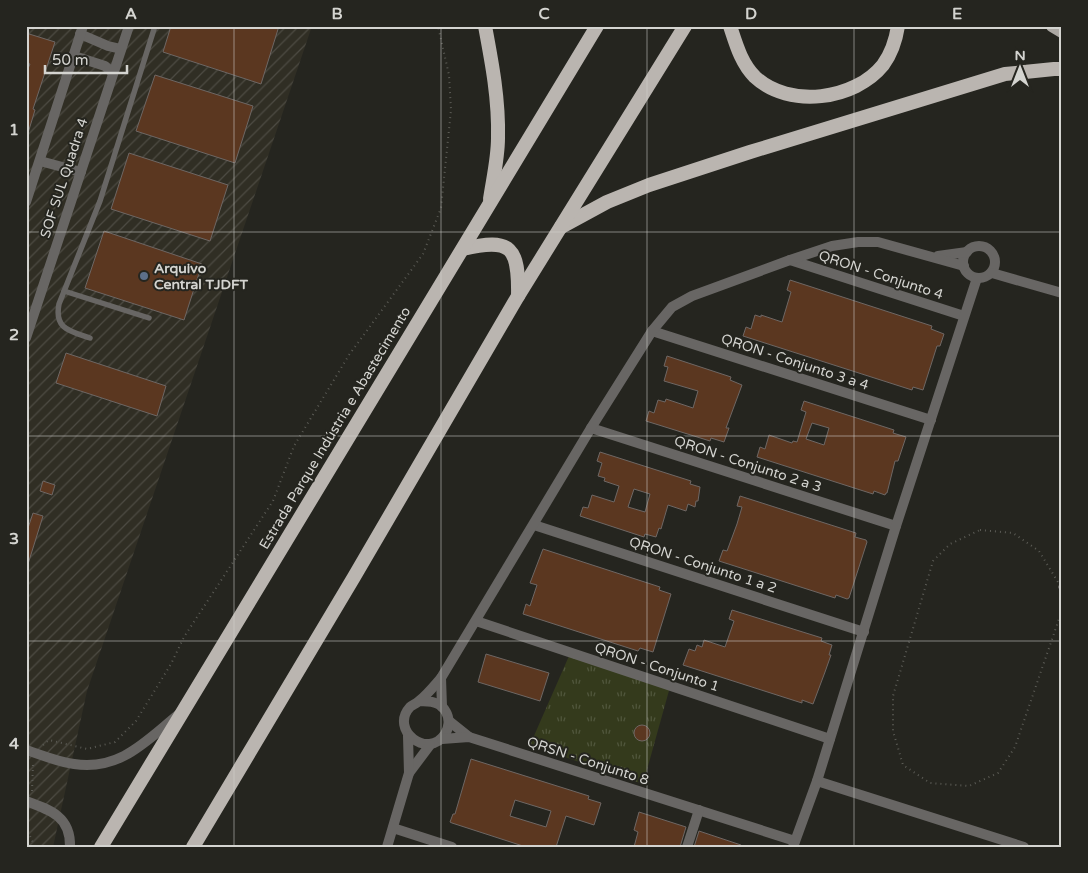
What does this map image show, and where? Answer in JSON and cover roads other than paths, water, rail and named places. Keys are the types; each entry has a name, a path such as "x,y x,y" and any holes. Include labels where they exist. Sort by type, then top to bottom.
{"highway":[{"path":"485,26 498,113 498,139 489,205"},
{"name":"Estrada Parque Indústria e Abastecimento","path":"101,847 597,26"},
{"path":"194,845 349,586 518,296 685,26"},
{"path":"730,26 740,56 756,77 777,90 800,96 824,97 850,89 869,79 884,64 896,40 898,26"},
{"path":"560,227 607,202 649,185 750,152 1005,74 1062,69"},
{"path":"463,249 480,245 496,245 506,248 513,253 518,272 518,296"}],"main road":[{"path":"1052,26 1062,32"}],"street":[{"name":"SOF SUL Quadra 4","path":"26,338 128,26"},
{"path":"26,202 82,30 108,46 121,48"},
{"path":"74,56 104,66 113,73"},
{"path":"40,161 81,172"},
{"path":"387,847 409,773 408,736 404,727 405,716 410,707 419,701 441,678 591,428 652,331 672,307 692,296 790,260 832,246 858,242 878,242 964,266"},
{"path":"932,256 967,252 973,248 986,248 995,259 995,266 992,272 985,277 976,278 970,276 964,266 964,258 967,252"},
{"name":"QRON - Conjunto 4","path":"790,260 964,316"},
{"path":"992,272 1062,293"},
{"path":"794,844 817,781 896,526 976,278"},
{"name":"QRON - Conjunto 3 a 4","path":"652,331 931,420"},
{"name":"QRON - Conjunto 2 a 3","path":"591,428 896,526"},
{"name":"QRON - Conjunto 1 a 2","path":"534,525 864,632"},
{"name":"QRON - Conjunto 1","path":"476,621 830,739"},
{"path":"441,678 442,707"},
{"path":"409,773 430,745 442,739 449,721 447,713 442,707 432,701 419,701"},
{"path":"31,752 73,764 102,765 128,756 186,708"},
{"name":"QRSN - Conjunto 8","path":"449,721 469,737 699,810 794,844"},
{"path":"408,736 418,744 430,745"},
{"name":"QRSN - Conjunto 8","path":"442,739 469,737"},
{"path":"817,781 1024,847"},
{"path":"29,802 54,812 64,821 69,831 70,847"},
{"path":"688,847 699,810"},
{"path":"393,828 452,847"}],"lane":[{"path":"90,338 68,331 62,326 58,318 58,311 64,291 100,201 155,26"},
{"path":"64,291 148,318"}],"place":[{"name":"Arquivo Central TJDFT","path":"144,276"}]}
